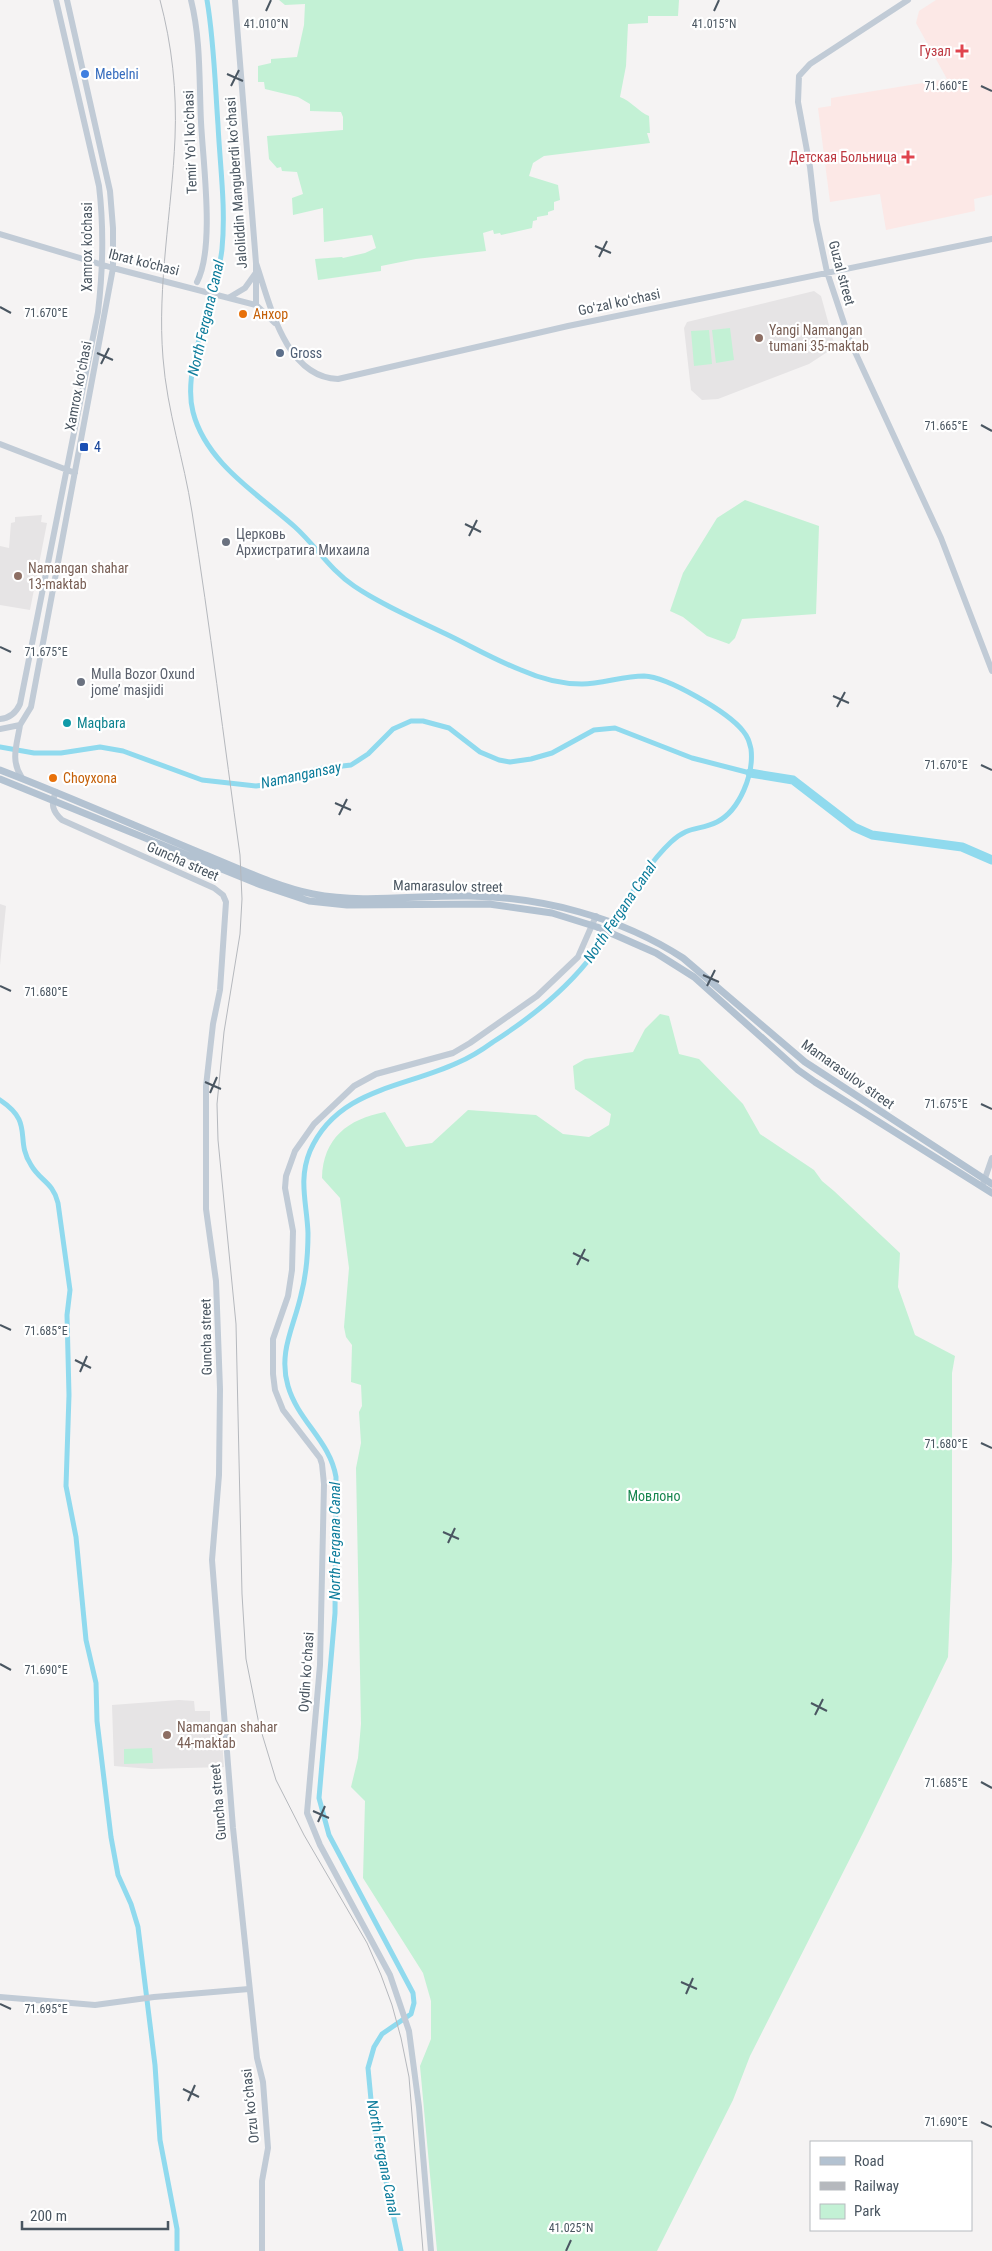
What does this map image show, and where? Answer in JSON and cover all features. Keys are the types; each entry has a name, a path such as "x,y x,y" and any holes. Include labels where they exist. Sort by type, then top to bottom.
{"main road":[{"name":"Mamarasulov street","path":"0,770 22,778 54,796 261,885 309,901 347,905 488,904 552,913 595,926 625,938 656,952 694,977 798,1070 814,1082 984,1184"},
{"name":"Mamarasulov street","path":"0,779 54,796 265,879 312,894 348,898 491,897 555,906 598,917 629,929 661,943 683,958 805,1062 984,1184"},
{"path":"984,1184 992,1184"},
{"path":"984,1184 992,1193"}],"street":[{"name":"Xamrox ko'chasi","path":"0,719 7,718 17,711 20,704 65,470 98,312 102,265 102,211 99,186 56,0"},
{"name":"Xamrox koʻchasi","path":"20,725 31,706 113,268 113,228 110,191 67,0"},
{"name":"Temir Yoʻl koʻchasi","path":"191,0 200,66 207,231 204,264 197,285"},
{"name":"Jaloliddin Manguberdi koʻchasi","path":"235,0 256,263 256,305"},
{"name":"Guzal street","path":"908,0 820,56 799,76 798,102 810,167 816,220 827,272 850,340 941,538 992,671"},
{"name":"Ibrat ko'chasi","path":"0,234 113,268 197,285 227,297 256,305"},
{"name":"Goʻzal koʻchasi","path":"278,326 296,360 320,376 338,379 568,326 992,239"},
{"path":"256,263 278,326"},
{"path":"227,297 244,288 255,274"},
{"path":"256,305 278,326"},
{"path":"0,444 74,473"},
{"path":"0,729 20,725 15,758 16,768 22,778"},
{"name":"Guncha street","path":"54,796 53,809 62,820 214,888 223,895 226,902 220,990 213,1024 206,1086 206,1209 216,1281 220,1389 219,1475 212,1560 228,1768 249,1989"},
{"name":"Oydin koʻchasi","path":"431,2251 419,2107 409,2031 390,1975 320,1844 307,1813 320,1664 323,1533 322,1464 314,1450 283,1410 275,1390 273,1374 273,1339 288,1296 293,1262 293,1231 285,1188 286,1176 295,1151 314,1124 354,1086 376,1074 453,1053 470,1043 536,996 578,956 598,917"},
{"path":"984,1184 992,1158"},
{"path":"0,1998 95,2005 154,1997 249,1989"},
{"name":"Orzu koʻchasi","path":"249,1989 257,2058 263,2082 268,2148 262,2181 262,2251"}],"shaded area":[{"name":"Детская Больница","path":"936,0 992,0 992,195 974,199 975,211 886,230 880,194 830,202 818,108 831,106 831,98 947,79 916,23 919,11"},
{"name":"Yangi Namangan tumani 35-maktab","path":"814,291 821,296 835,347 809,364 718,399 702,400 691,390 684,328 687,322"},
{"name":"Namangan shahar 13-maktab","path":"42,515 41,522 47,523 30,610 0,605 0,546 9,548 11,523 15,522 15,517"},
{"path":"0,904 6,906 0,965"},
{"name":"Namangan shahar 44-maktab","path":"179,1700 194,1701 195,1711 210,1711 210,1729 221,1728 224,1767 151,1769 114,1766 112,1705"}],"green space":[{"path":"279,0 679,0 678,16 648,16 648,23 628,24 626,66 620,97 649,116 650,133 647,133 650,143 544,156 533,163 529,176 558,185 560,200 554,202 554,210 548,212 548,215 537,217 537,220 533,221 532,228 501,235 500,233 494,234 493,230 483,233 486,251 416,259 381,266 381,271 318,280 315,259 343,258 365,253 376,248 372,235 324,242 323,208 293,215 292,198 303,194 297,172 282,171 281,167 277,168 269,159 267,136 343,130 341,112 310,111 310,104 298,97 265,89 264,82 258,82 258,66 271,63 271,59 297,57 304,25 305,4 285,5"},
{"path":"730,328 734,360 716,363 712,330"},
{"path":"709,330 712,364 694,366 691,331"},
{"path":"745,500 819,526 816,614 742,619 735,638 729,644 707,636 683,617 670,611 683,573 717,518"},
{"name":"Мовлоно","path":"660,1014 669,1016 679,1054 699,1059 743,1104 760,1134 814,1170 822,1181 900,1253 898,1287 915,1335 955,1356 952,1373 952,1560 948,1657 864,1831 750,2056 733,2100 657,2251 437,2251 420,2066 431,2039 431,2001 423,1973 363,1878 365,1801 351,1787 358,1758 361,1724 356,1468 361,1443 359,1412 362,1406 361,1385 351,1382 352,1345 346,1337 344,1327 349,1268 340,1198 322,1178 323,1164 333,1141 349,1125 372,1115 385,1112 406,1147 432,1143 468,1110 536,1115 563,1134 589,1137 609,1125 611,1114 575,1089 573,1066 585,1059 633,1052 645,1029"},
{"path":"152,1748 153,1763 124,1764 124,1749"}],"waterway":[{"name":"North Fergana Canal","path":"207,0 214,62 223,234 219,268 196,353 191,394 193,412 209,447 221,462 250,490 303,534 345,580 376,599 502,662 543,678 559,682 582,684 644,676 667,682 697,697 725,715 745,733 751,749 748,780 739,800 732,809 711,825 683,833 659,854 639,881 594,953 560,990 520,1023 471,1056 436,1071 373,1093 354,1103 337,1115 322,1130 306,1162 304,1192 308,1248 301,1295 288,1340 285,1374 293,1398 333,1464 336,1477 335,1613 319,1798 329,1835 413,1993 414,2003 411,2014 382,2034 374,2047 368,2068 373,2121 401,2251"},
{"name":"Namangansay","path":"0,747 34,753 61,753 100,747 123,751 202,780 256,786 286,782 317,769 351,765 368,754 393,729 411,721 423,721 449,728 480,752 499,760 510,762 552,753 594,730 615,728 692,758 750,773"},
{"path":"750,773 793,780 854,827 872,835 962,847 992,860"},
{"path":"0,1100 11,1108 17,1116 21,1124 26,1156 31,1165 53,1190 58,1203 70,1290 67,1315 69,1395 66,1486 76,1537 86,1640 96,1683 97,1721 111,1837 118,1875 131,1904 138,1927 155,2065 160,2140 177,2229 177,2251"}],"railway":[{"path":"160,0 171,51 175,120 163,276 163,358 168,397 192,512 240,855 242,899 240,934 224,1032 217,1104 218,1140 236,1324 242,1594 246,1659 259,1724 276,1780 304,1835 367,1943 392,2005 409,2077 423,2251"}],"place":[{"name":"Гузал","path":"962,51"},
{"name":"Mebelni","path":"85,74"},
{"name":"Детская Больница","path":"908,157"},
{"name":"Анхор","path":"243,314"},
{"name":"Yangi Namangan tumani 35-maktab","path":"759,338"},
{"name":"Gross","path":"280,353"},
{"name":"4","path":"84,447"},
{"name":"Церковь Архистратига Михаила","path":"226,542"},
{"name":"Namangan shahar 13-maktab","path":"18,576"},
{"name":"Mulla Bozor Oxund jome’ masjidi","path":"81,682"},
{"name":"Maqbara","path":"67,723"},
{"name":"Choyxona","path":"53,778"},
{"name":"Namangan shahar 44-maktab","path":"167,1735"}]}
